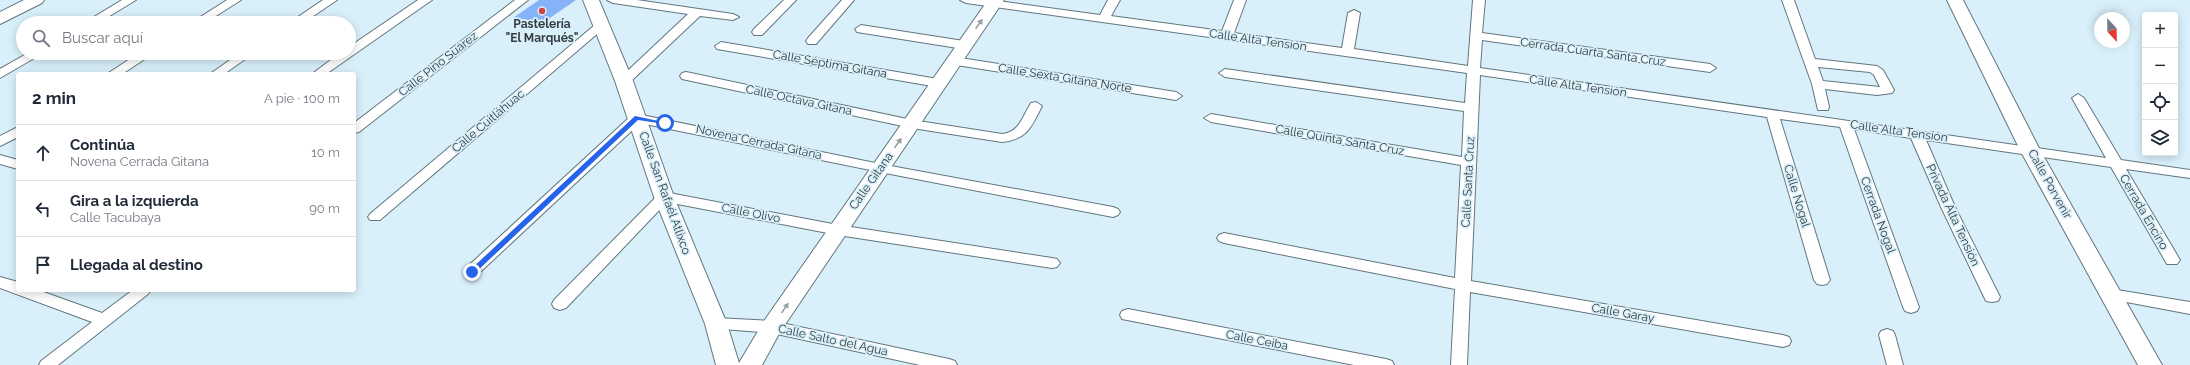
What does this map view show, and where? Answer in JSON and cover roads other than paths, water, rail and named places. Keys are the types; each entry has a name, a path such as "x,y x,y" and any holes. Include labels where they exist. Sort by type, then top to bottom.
{"street":[{"path":"0,19 36,0"},
{"path":"102,16 130,0"},
{"path":"209,16 235,0"},
{"path":"306,16 331,0"},
{"path":"356,48 426,0"},
{"name":"Calle Pino Suárez","path":"356,127 522,0"},
{"name":"Calle San Rafaél Atlixco","path":"592,0 600,26 624,81 664,196 716,324 728,365"},
{"path":"613,0 733,17"},
{"path":"758,32 790,0"},
{"path":"812,41 848,0"},
{"name":"Calle Alta Tensión","path":"966,0 995,2 1474,70 2190,174"},
{"path":"1104,18 1114,0"},
{"path":"1226,35 1240,0"},
{"name":"Calle Santa Cruz","path":"1459,365 1471,108 1479,0"},
{"path":"1788,0 1818,84 1823,107"},
{"name":"Calle Porvenir","path":"1954,0 2030,150 2150,365"},
{"name":"Calle Gitana","path":"750,365 772,327 995,2"},
{"path":"624,81 697,12"},
{"path":"1347,52 1354,13"},
{"name":"Calle Cuitláhuac","path":"375,217 600,26"},
{"name":"Calle Sexta Gitana Norte","path":"861,29 959,53 1176,96"},
{"name":"Cerrada Cuarta Santa Cruz","path":"1477,36 1710,68"},
{"name":"Calle Séptima Gitana","path":"721,46 938,83"},
{"path":"0,74 25,60"},
{"path":"116,72 136,60"},
{"path":"219,72 237,60"},
{"path":"321,72 339,60"},
{"path":"1810,62 1873,69 1880,73 1888,90 1877,91 1818,84"},
{"path":"1225,73 1471,108"},
{"name":"Calle Octava Gitana","path":"686,76 912,124 1002,138 1012,138 1022,133 1036,106"},
{"name":"Cerrada Encino","path":"2078,98 2172,260"},
{"name":"Calle Nogal","path":"1772,113 1822,280"},
{"path":"472,272 637,118"},
{"name":"Novena Cerrada Gitana","path":"637,118 880,168 1113,212"},
{"name":"Calle Quinta Santa Cruz","path":"1211,118 1469,162"},
{"name":"Cerrada Nogal","path":"1845,123 1911,307"},
{"path":"0,142 16,132"},
{"name":"Privada Alta Tensión","path":"1916,133 1948,206 1992,297"},
{"path":"0,159 16,164"},
{"path":"560,304 664,196"},
{"name":"Calle Olivo","path":"664,196 838,230 1052,263"},
{"name":"Calle Garay","path":"1224,238 1463,285 1783,341"},
{"path":"0,282 16,287"},
{"path":"27,292 104,320"},
{"path":"47,365 140,292"},
{"path":"2111,294 2190,308"},
{"name":"Calle Ceiba","path":"1128,315 1386,365"},
{"name":"Calle Salto del Agua","path":"716,324 772,327 949,365"},
{"path":"1887,335 1895,365"}],"place":[{"name":"Pastelería \"El Marqués\"","path":"542,11"}]}
